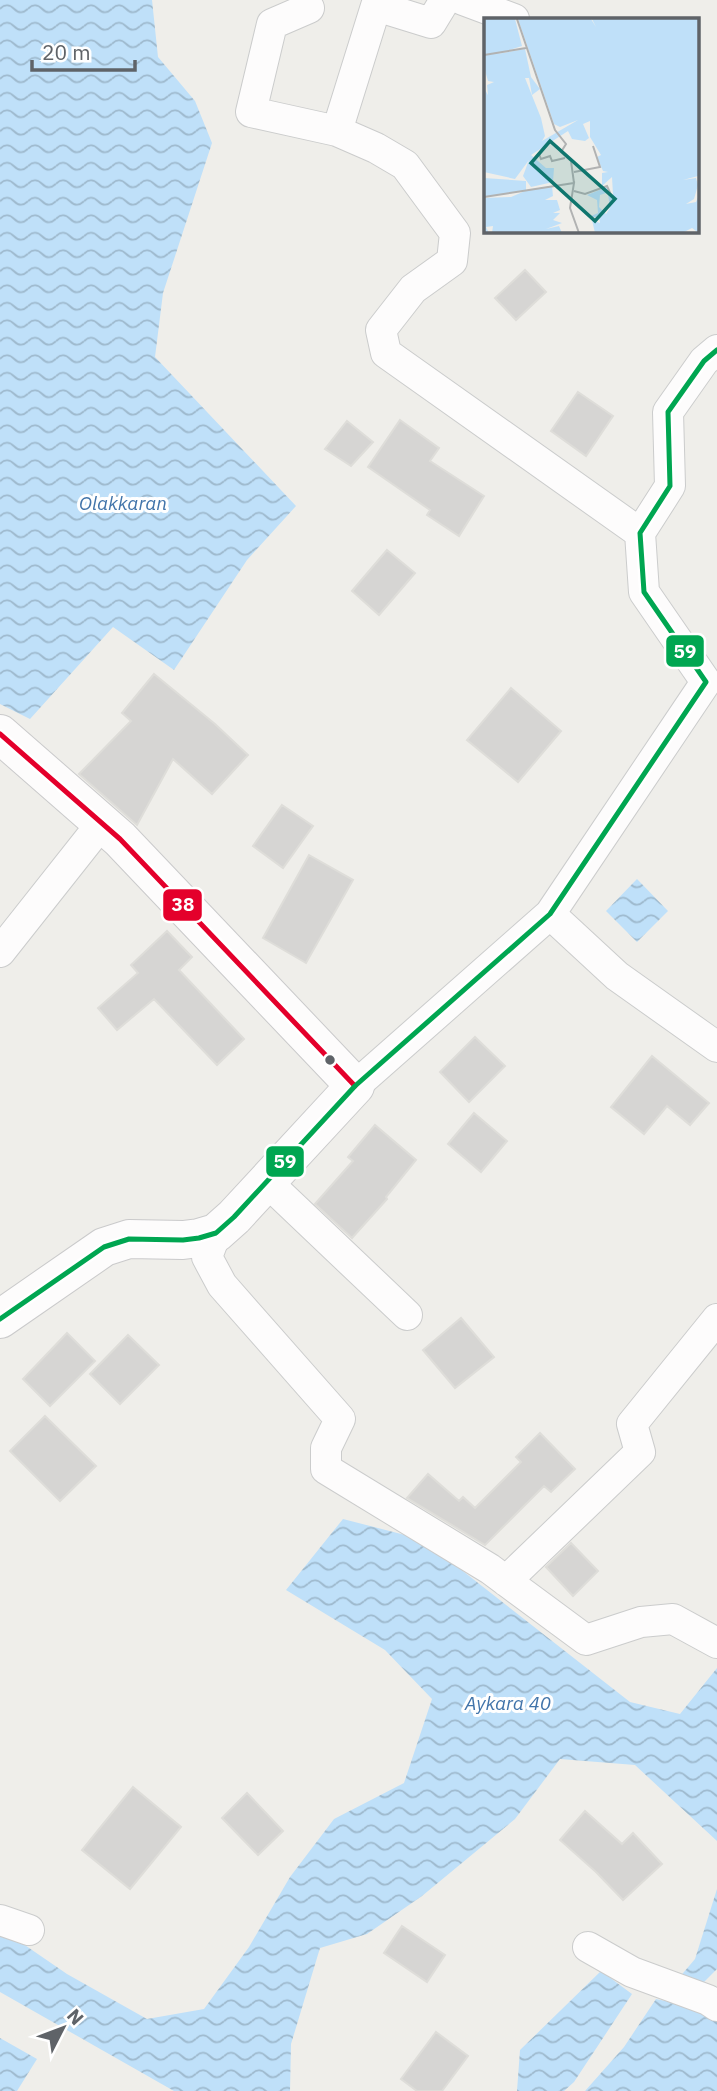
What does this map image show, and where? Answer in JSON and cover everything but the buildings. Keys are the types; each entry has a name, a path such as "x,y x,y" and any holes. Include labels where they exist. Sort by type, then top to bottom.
{"main road":[{"path":"0,734 120,839 355,1086 216,1233 183,1240 129,1239 104,1247 0,1318"}],"street":[{"path":"337,131 376,6 431,23 445,0"},
{"path":"463,0 511,18"},
{"path":"309,8 272,24 251,112 337,131 376,148 405,165 455,233 452,261 413,289 381,330 386,353 640,533"},
{"path":"355,1086 550,914 712,681 643,593 640,533 670,486 668,412 704,361 717,350"},
{"path":"0,952 102,823"},
{"path":"550,914 617,976 717,1047"},
{"path":"266,1181 407,1315"},
{"path":"216,1233 207,1257 222,1285 340,1419 326,1448 326,1469 506,1581 586,1640 641,1622 673,1619 716,1640"},
{"path":"506,1581 640,1452 632,1424 717,1319"},
{"path":"0,1920 29,1930"},
{"path":"588,1947 632,1972 705,1996"}],"water":[{"name":"Olakkaran","path":"0,0 152,0 158,57 195,101 212,143 163,293 155,357 296,506 247,560 174,670 113,627 30,719 0,704"},
{"path":"637,879 668,911 637,942 606,911"},
{"name":"Aykara 40","path":"343,1519 405,1535 459,1568 630,1702 680,1714 717,1668 717,1841 635,1765 560,1759 515,1819 422,1896 367,1934 320,1948 291,2044 290,2091 174,2091 0,1992 0,1928 67,1974 147,2019 204,2009 249,1947 290,1877 334,1819 404,1783 432,1699 385,1650 286,1590"},
{"path":"717,1889 717,1969 700,1986 717,2020 717,2091 585,2091 624,2047 656,1999 684,2005 678,1979 695,1959"},
{"path":"601,1971 632,1994 574,2082 564,2091 517,2091 520,2050"},
{"path":"0,2038 37,2059 17,2091 0,2091"}],"transit line":[{"name":"59","path":"0,1319 104,1247 129,1239 183,1240 216,1233 355,1086 550,914 706,682 644,592 640,533 670,486 668,412 704,361 717,350"},
{"name":"38","path":"0,734 120,839 355,1086"}]}
